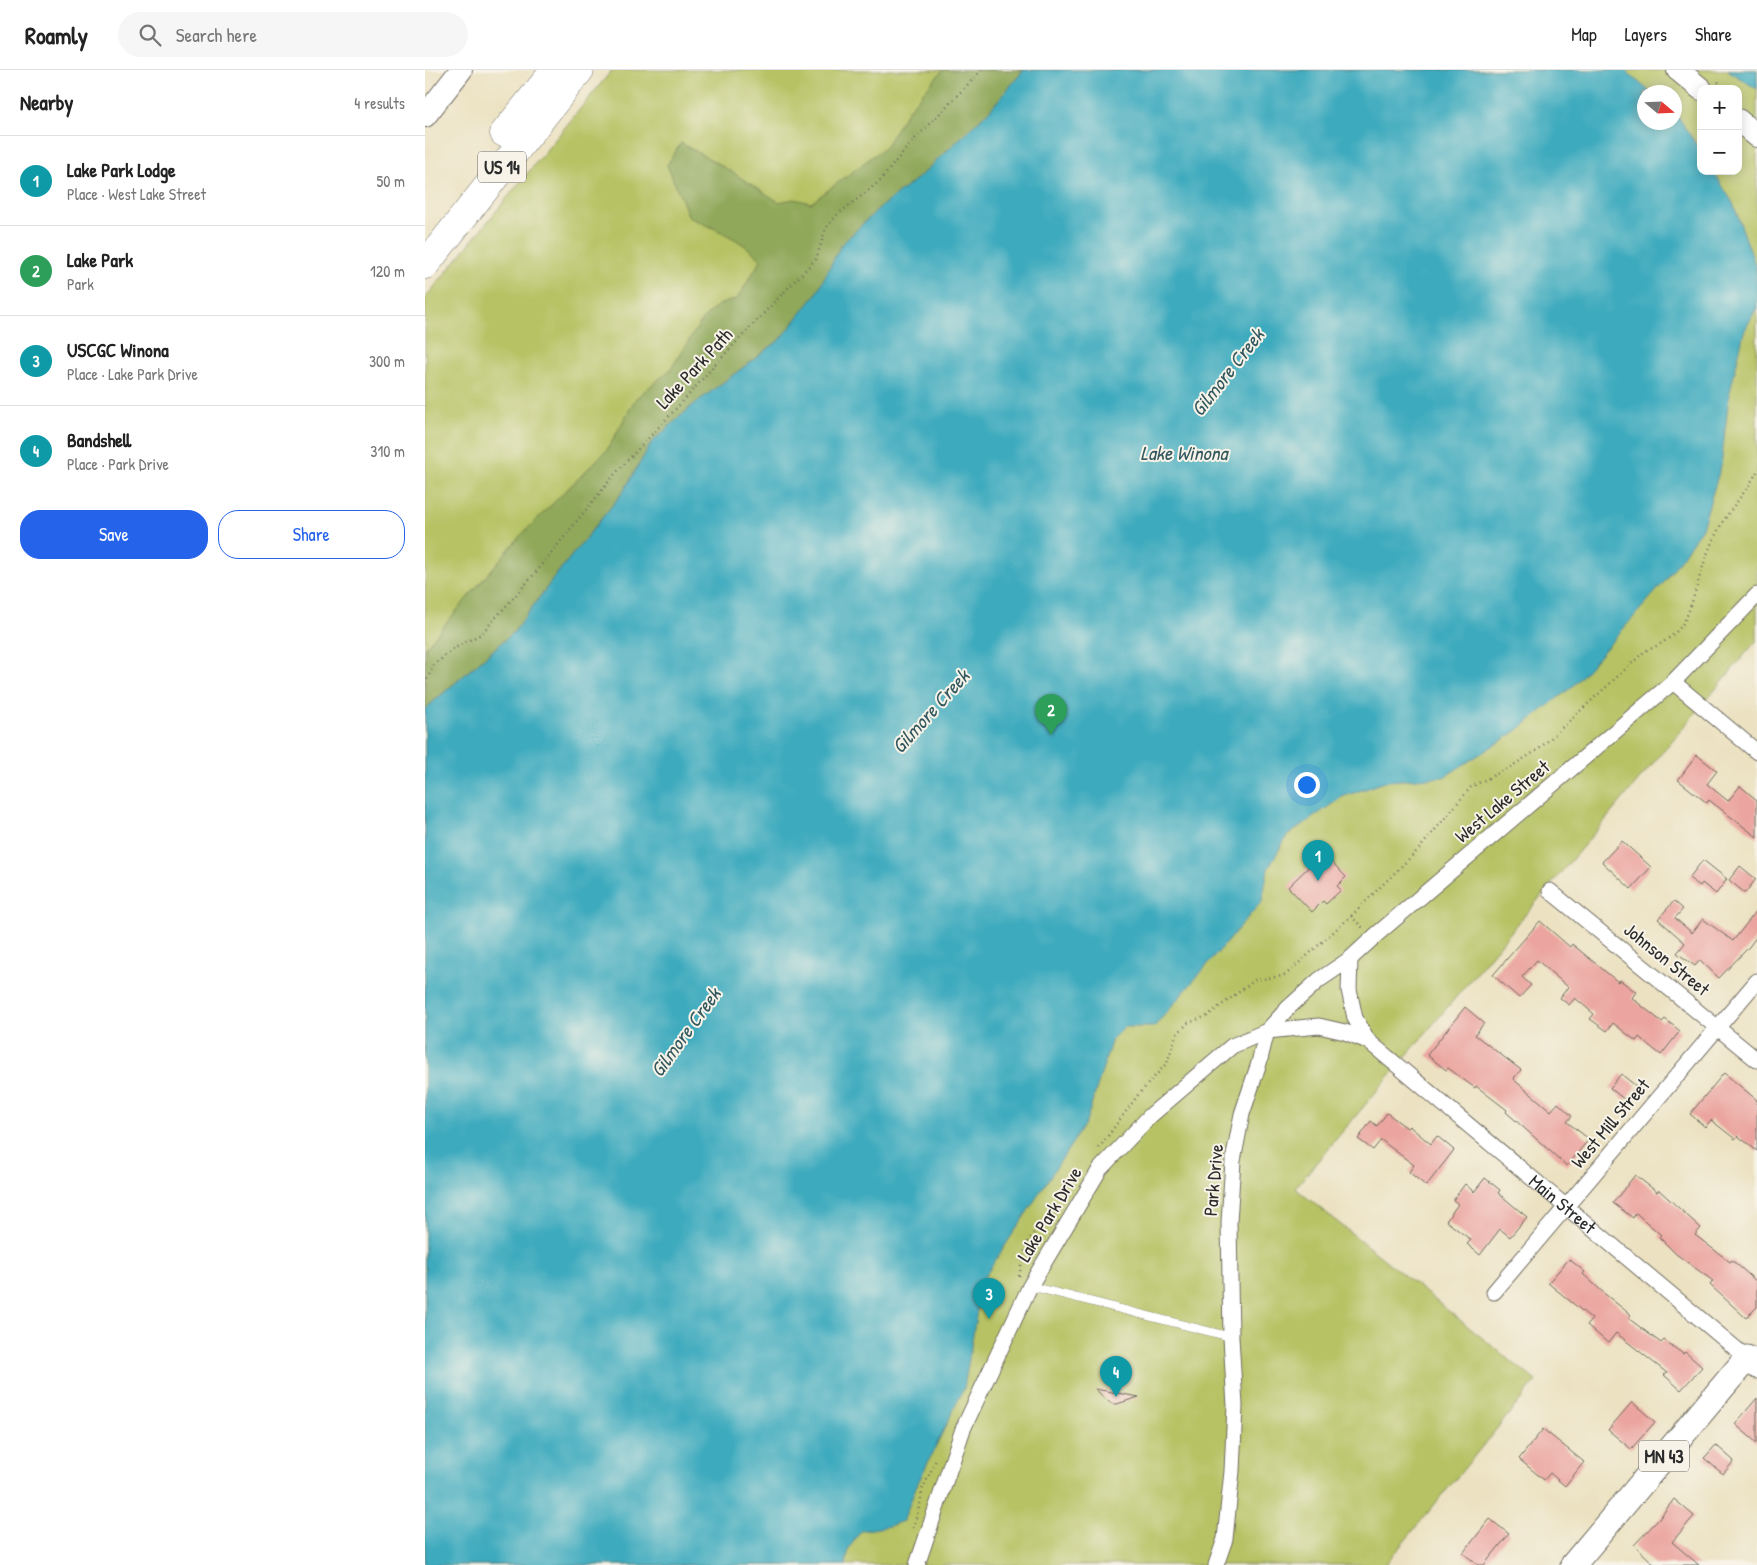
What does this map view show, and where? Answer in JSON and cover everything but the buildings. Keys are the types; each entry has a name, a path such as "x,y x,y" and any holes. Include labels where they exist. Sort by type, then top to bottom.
{"highway":[{"name":"US 14","path":"425,234 555,70"},
{"name":"US 14","path":"425,265 580,70"}],"main road":[{"name":"MN 43","path":"1583,1561 1754,1357"}],"street":[{"path":"425,116 461,70"},
{"path":"1678,70 1697,86"},
{"path":"1742,123 1757,136"},
{"name":"West Lake Street","path":"1267,1031 1288,1008 1319,980 1350,959 1376,934 1673,682 1757,595"},
{"path":"1673,682 1757,752"},
{"name":"Johnson Street","path":"1550,891 1757,1060"},
{"name":"Main Street","path":"1350,959 1349,990 1355,1018 1368,1042"},
{"name":"West Mill Street","path":"1494,1292 1757,981"},
{"name":"Main Street","path":"1267,1031 1319,1026 1345,1032 1368,1042 1565,1206 1754,1357"},
{"name":"Lake Park Drive","path":"917,1565 963,1429 1030,1286 1100,1169 1150,1116 1233,1046 1267,1031"},
{"name":"Park Drive","path":"1216,1565 1225,1539 1232,1471 1235,1406 1231,1337 1229,1222 1233,1161 1242,1114 1259,1063 1267,1031"}],"lane":[{"path":"1030,1286 1231,1337"}],"path":[{"name":"Lake Park Path","path":"425,684 433,666 453,649 481,634 531,578 615,474 719,360 816,259 826,228 837,216 880,181 908,146 981,70"}],"green space":[{"name":"Lake Winona","path":"612,70 1757,70 1757,640 1295,1188 1536,1381 1385,1565 425,1565 425,298"},
{"path":"943,70 1024,70 989,111 917,179 879,209 841,245 817,294 781,339 693,405 652,442 623,492 556,575 514,632 425,709 425,648 520,536 607,450 636,398 670,370 702,320 718,305 737,299 761,260 737,240 689,217 667,165 681,143 719,164 779,202 794,199 811,203 885,147 908,110"}],"water":[{"name":"Lake Winona","path":"1024,70 1625,70 1642,85 1637,85 1637,130 1682,130 1682,123 1697,146 1697,175 1716,175 1733,203 1756,267 1757,307 1744,332 1729,396 1721,466 1702,528 1666,580 1573,686 1515,732 1444,777 1388,781 1342,797 1287,836 1268,869 1262,901 1154,1027 1124,1027 1112,1039 1086,1122 982,1281 964,1388 916,1487 903,1521 889,1526 861,1531 849,1548 846,1565 425,1565 425,709 514,632 556,575 623,492 652,442 693,405 781,339 816,294 841,245 879,208 917,179 989,111"},
{"path":"1728,70 1757,70 1757,89 1730,72"}],"place":[{"name":"Lake Park","path":"1051,735"},
{"name":"Lake Park Lodge","path":"1318,881"},
{"name":"USCGC Winona","path":"989,1319"},
{"name":"Bandshell","path":"1116,1397"}],"water label":[{"name":"Gilmore Creek","path":"1227,372"},
{"name":"Gilmore Creek","path":"930,711"},
{"name":"Gilmore Creek","path":"685,1032"}]}
